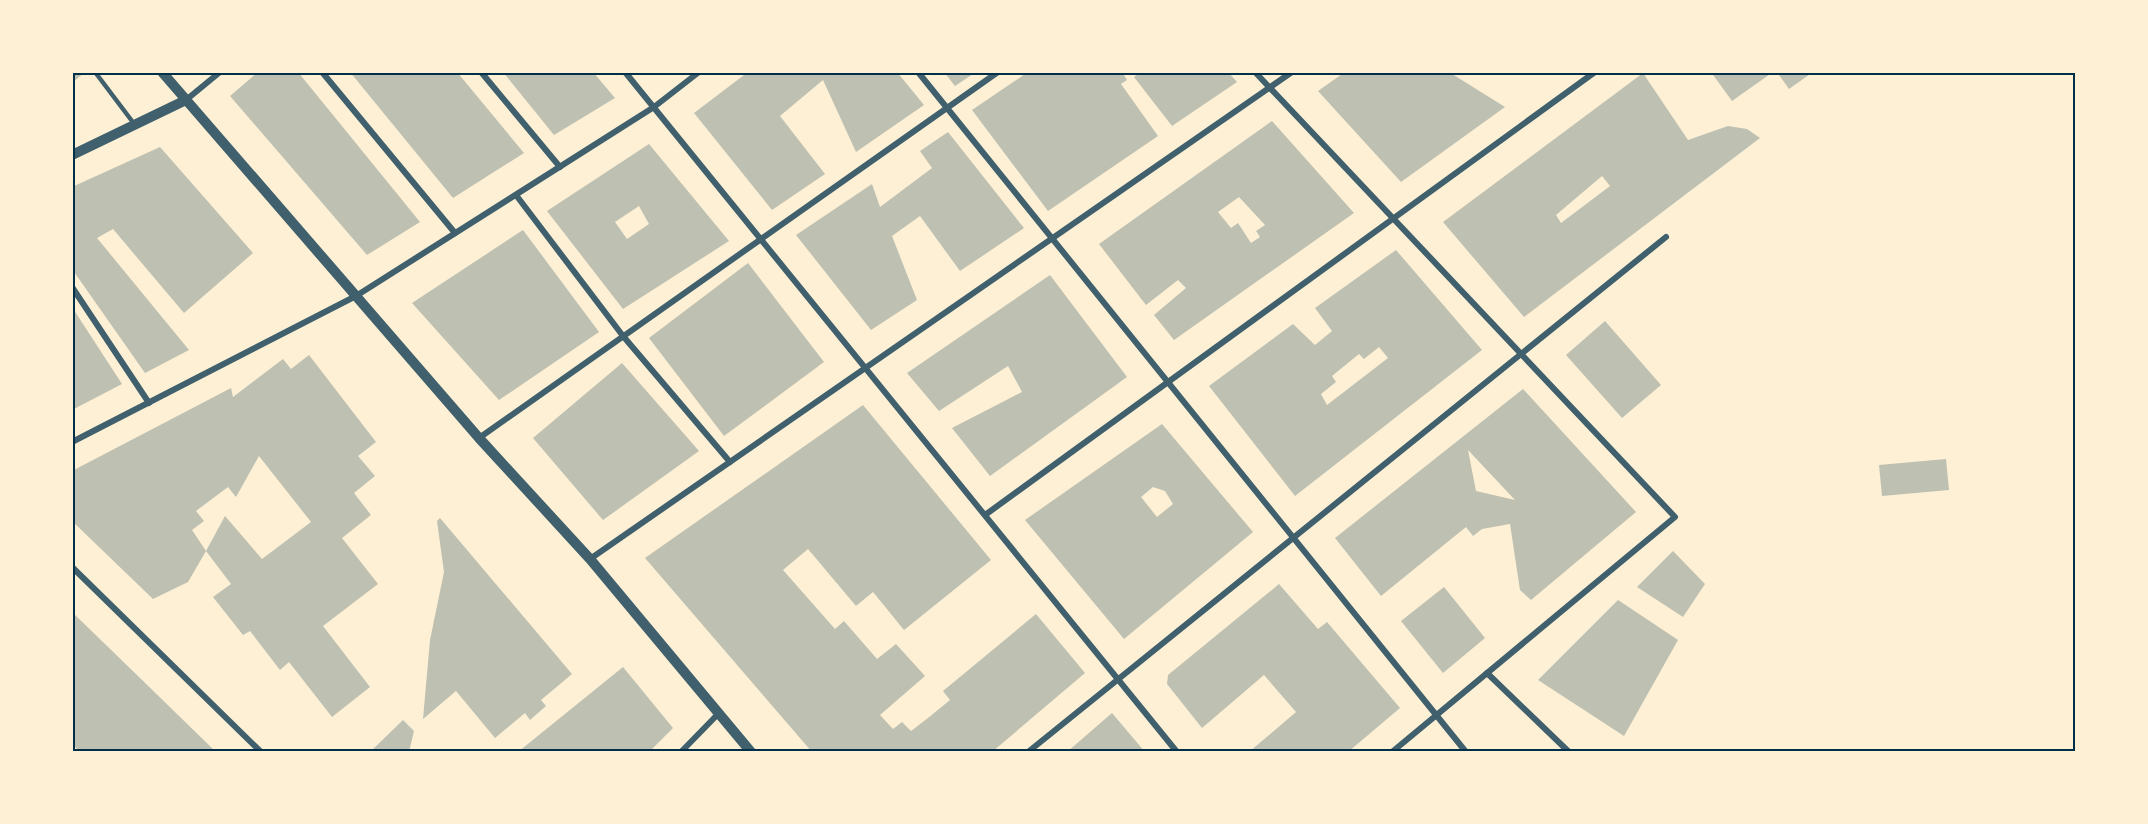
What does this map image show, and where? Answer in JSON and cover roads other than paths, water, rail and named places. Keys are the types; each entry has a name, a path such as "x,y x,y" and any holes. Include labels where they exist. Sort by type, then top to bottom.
{"street":[{"path":"162,72 479,438 590,559 751,752"},
{"path":"72,155 186,100 220,72"},
{"path":"322,72 455,233"},
{"path":"481,72 560,166"},
{"path":"625,72 1177,752"},
{"path":"72,442 356,296 654,107 699,72"},
{"path":"918,72 1466,752"},
{"path":"479,438 998,72"},
{"path":"1255,72 1675,517 1392,752"},
{"path":"590,559 1292,72"},
{"path":"985,515 1595,72"},
{"path":"516,195 623,336 730,462"},
{"path":"1028,752 1666,237"},
{"path":"72,287 149,403"},
{"path":"72,567 261,752"},
{"path":"1487,673 1569,752"},
{"path":"681,752 718,714"}],"lane":[{"path":"95,72 135,125"}]}
